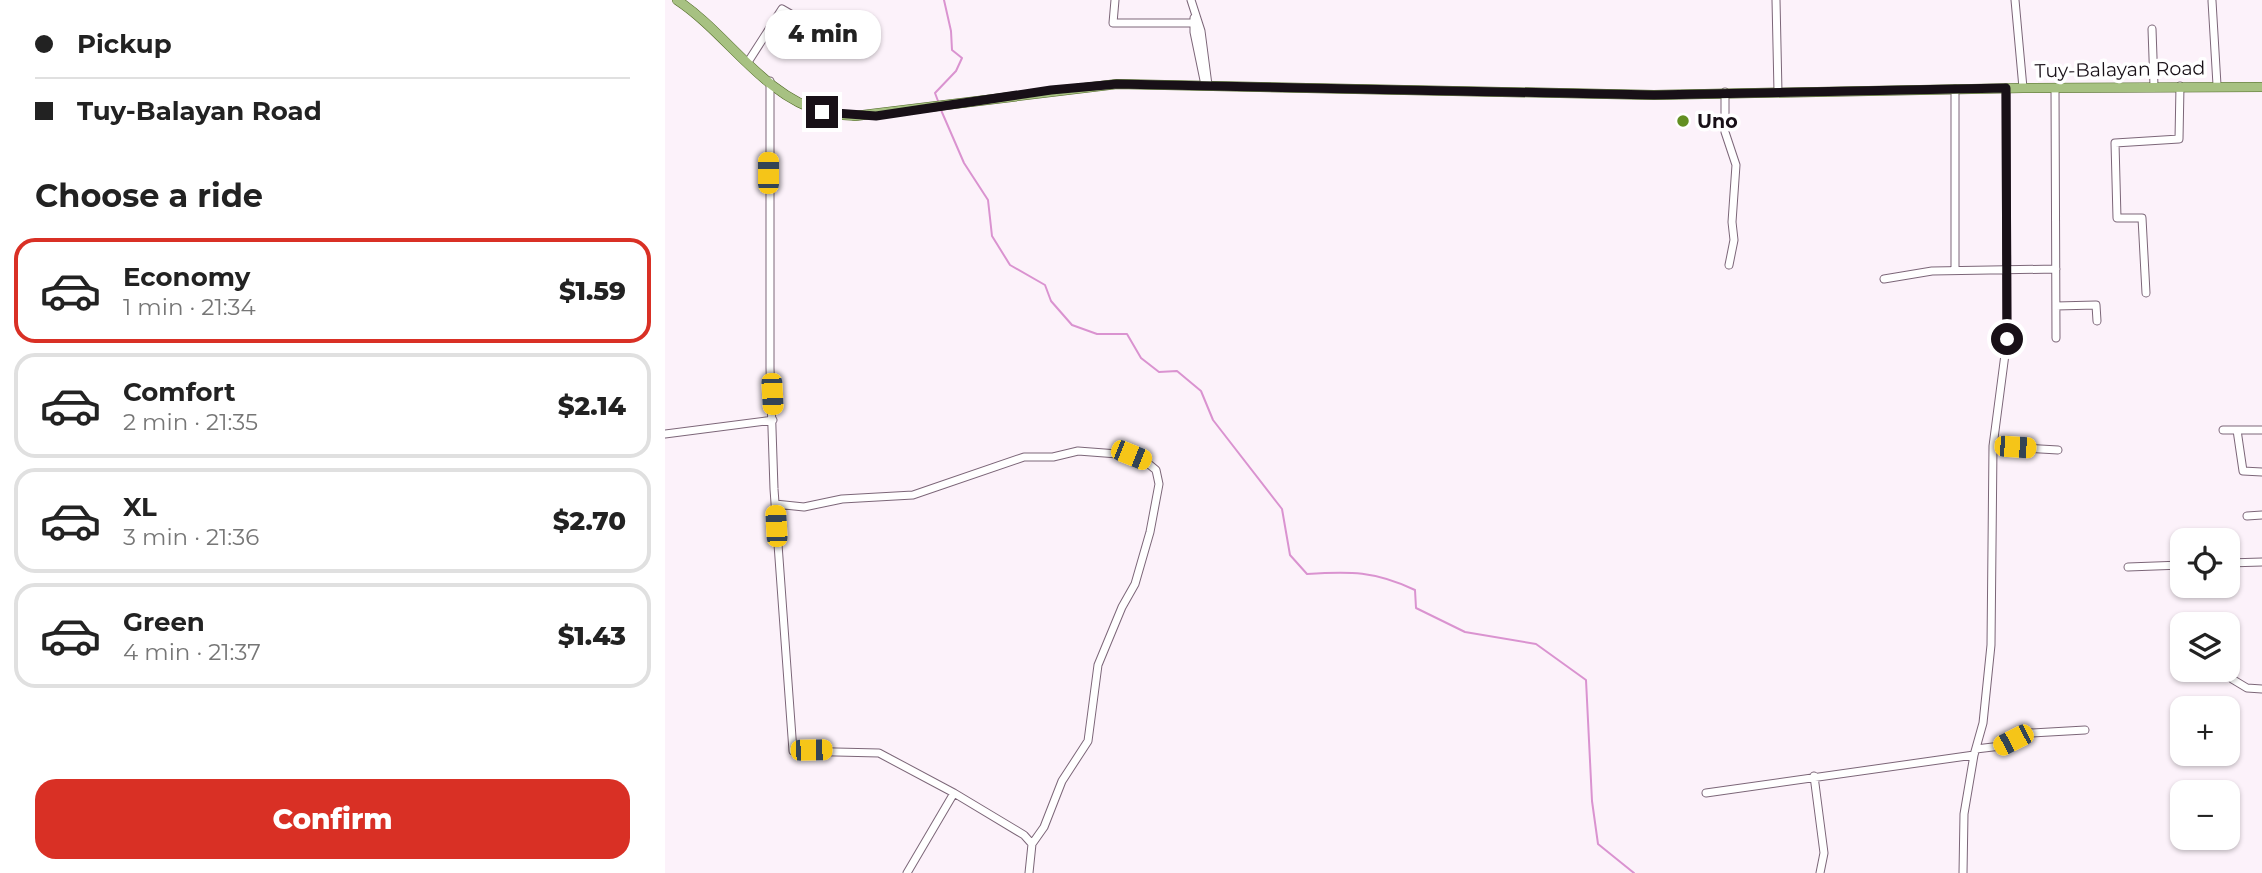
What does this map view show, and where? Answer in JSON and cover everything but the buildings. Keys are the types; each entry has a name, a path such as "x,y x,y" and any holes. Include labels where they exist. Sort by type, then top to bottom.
{"main road":[{"name":"Tuy-Balayan Road","path":"677,0 708,23 769,81 798,101 822,112 855,116 915,111 1079,87 1206,85 1654,95 2217,85 2262,87"}],"street":[{"path":"748,62 789,0"},
{"path":"1115,0 1113,23 1195,21"},
{"path":"1191,0 1206,85"},
{"path":"1776,0 1778,92"},
{"path":"2015,0 2023,88"},
{"path":"2213,1 2217,85"},
{"path":"782,9 858,53"},
{"path":"2152,29 2154,86"},
{"path":"769,81 775,504 793,751 879,753 954,793 1024,835 1032,844"},
{"path":"2146,293 2143,218 2117,218 2115,143 2179,139 2180,86"},
{"path":"1963,873 1964,814 1983,723 1991,645 1993,446 2007,339 2006,88"},
{"path":"2055,88 2056,338"},
{"path":"1955,89 1955,270"},
{"path":"1725,92 1725,132 1736,165 1732,222 1734,240 1729,265"},
{"path":"1884,279 1955,270 2056,269"},
{"path":"2056,306 2096,305 2097,321"},
{"path":"665,433 773,420"},
{"path":"2223,430 2262,430"},
{"path":"2237,430 2243,471 2262,472"},
{"path":"1993,446 2058,450"},
{"path":"775,504 804,507 842,499 913,495 1024,457 1053,457 1078,451 1131,455 1156,470 1158,497 1150,532 1135,584 1122,607 1098,665 1088,741 1062,781 1044,827 1032,844 1029,873"},
{"path":"2247,516 2262,515"},
{"path":"2240,563 2262,562"},
{"path":"2128,567 2170,565"},
{"path":"2237,682 2247,688 2262,689"},
{"path":"1706,793 1975,752 2001,746 2031,733 2085,730"},
{"path":"1814,776 1823,853 1820,873"},
{"path":"907,873 954,793"}],"waterway":[{"path":"938,101 935,93 956,71 962,58 952,50 944,0"},
{"path":"941,110 964,163 988,200 992,236 1010,265 1045,285 1051,301 1072,325 1097,334 1127,334 1141,358 1159,372 1177,371 1201,391 1213,420 1282,509 1290,555 1307,574 1362,574 1401,584 1415,590 1416,608 1465,632 1536,644 1586,680 1592,801 1598,844 1634,873"}],"place":[{"name":"Uno","path":"1683,121"}],"route":[{"path":"822,112 876,116 1051,90 1163,83 1654,95 1749,91 2006,88 2007,339"}]}
